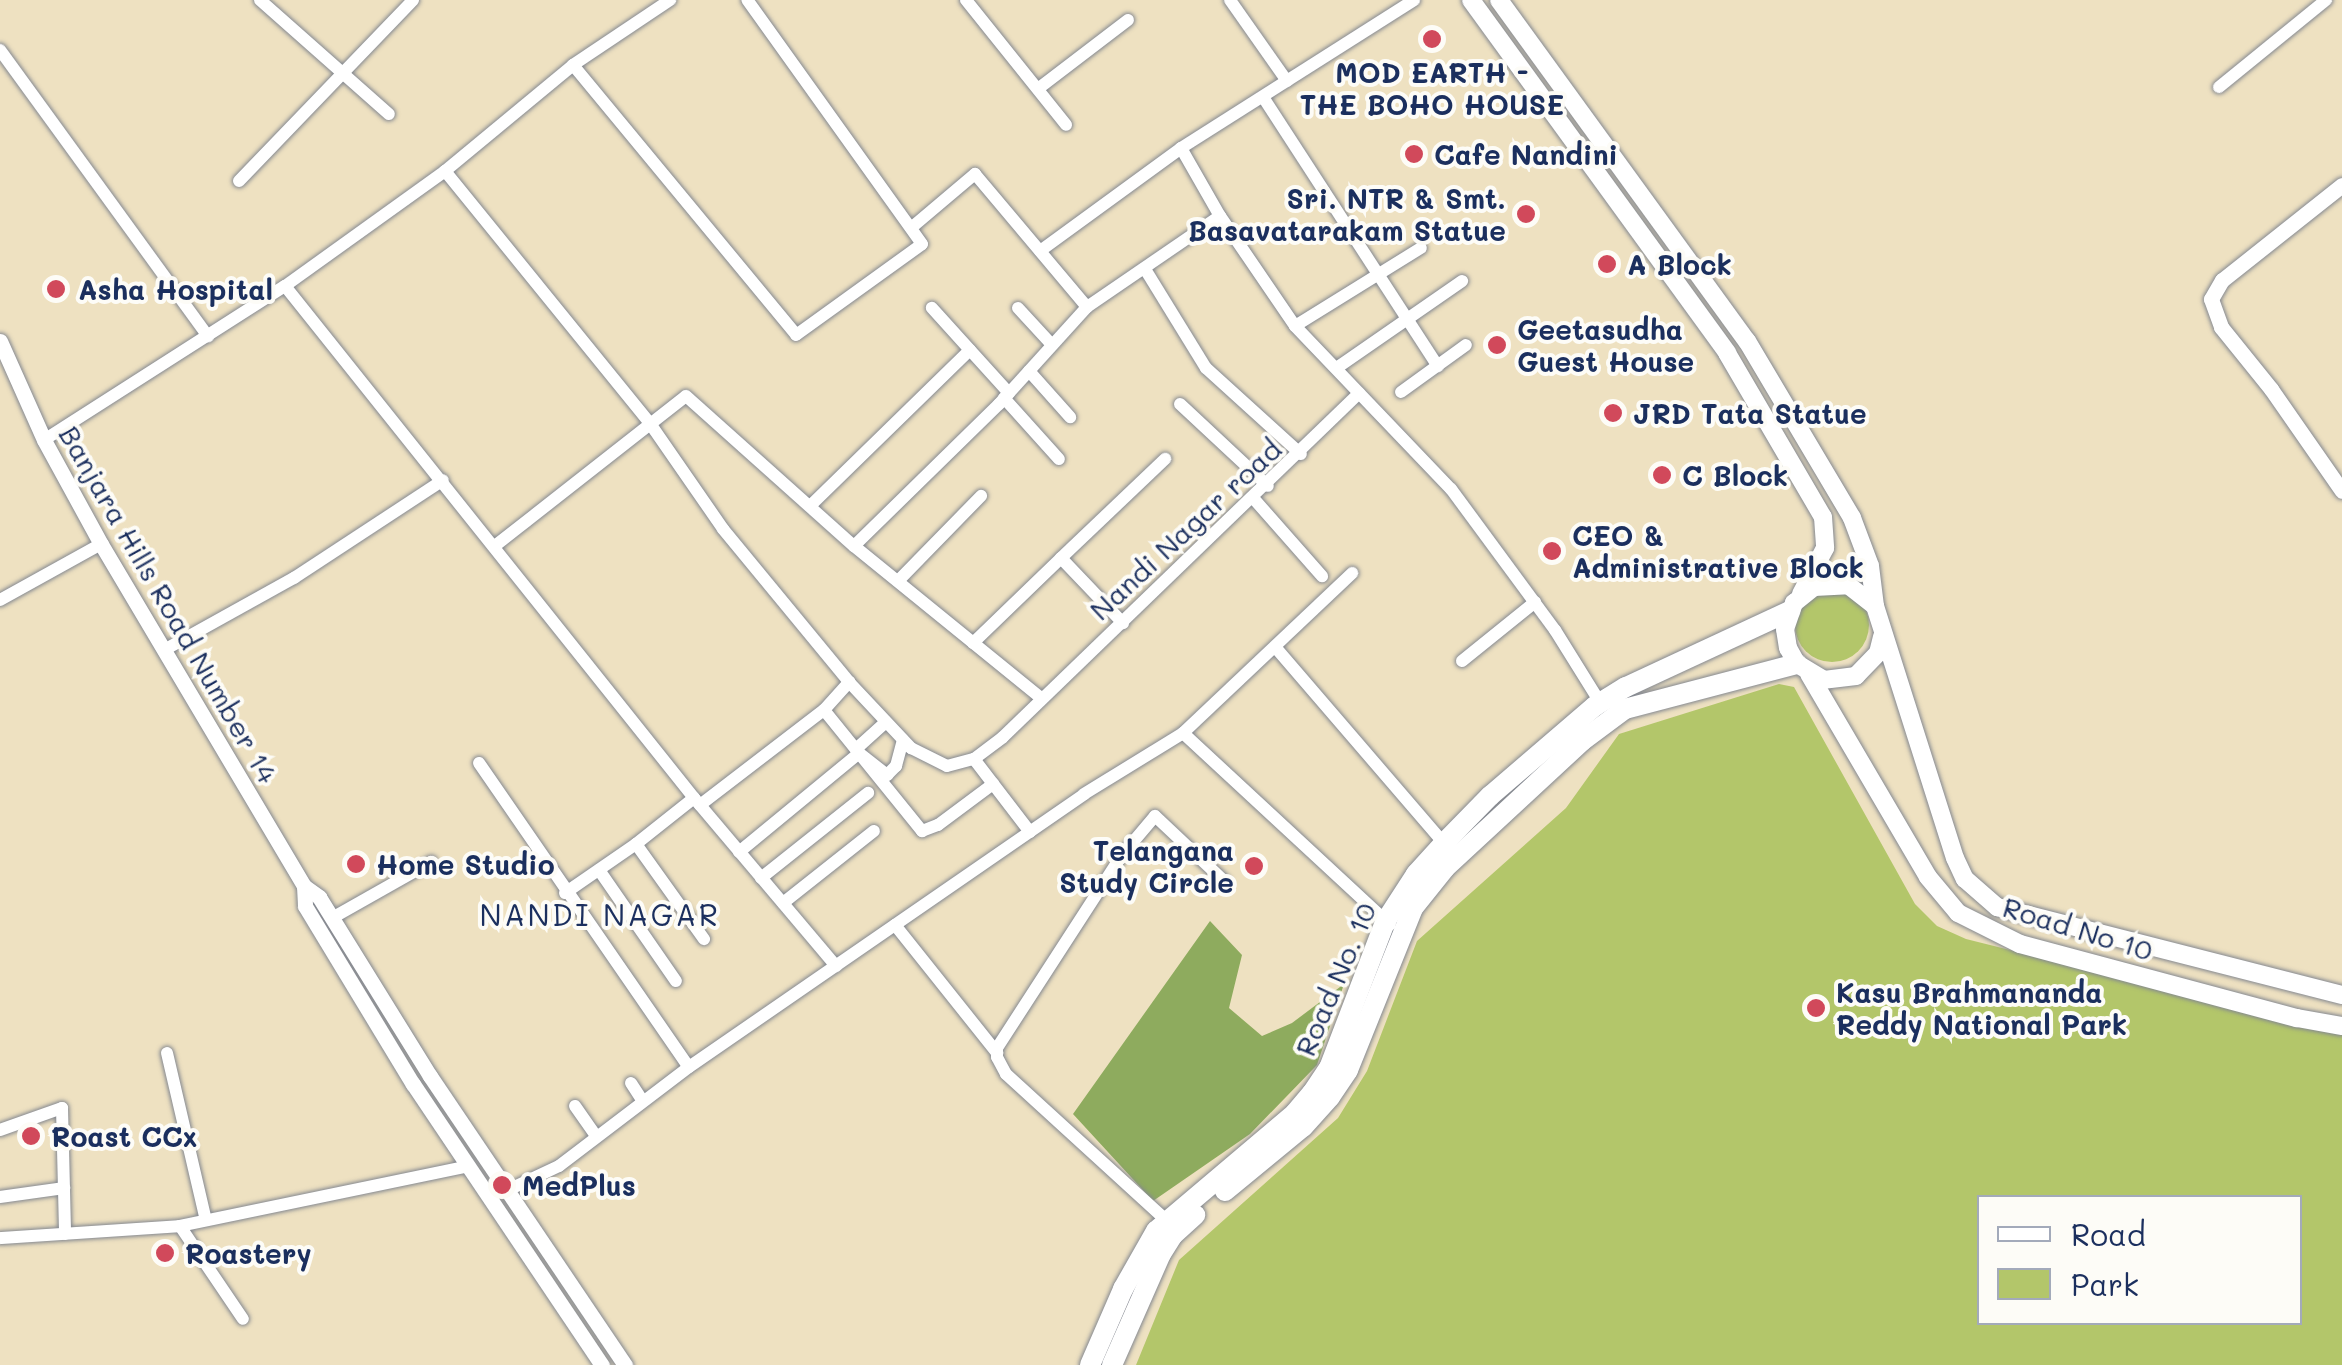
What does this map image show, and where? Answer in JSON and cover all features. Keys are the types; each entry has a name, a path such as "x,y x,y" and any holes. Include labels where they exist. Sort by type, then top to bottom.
{"main road":[{"path":"1471,0 1727,353 1823,517 1825,548 1785,629 1788,648 1803,669 1824,680 1856,676 1878,653 1882,637"},
{"path":"1499,0 1747,341 1852,518 1870,566 1882,637 1966,880 1943,898"},
{"path":"1795,604 1831,583 1864,593 1875,606"},
{"name":"Road No. 10","path":"1090,1365 1156,1231 1296,1113 1329,1068 1416,874 1444,843 1490,796 1626,687 1795,604"},
{"name":"Road No. 10","path":"1112,1365 1173,1235 1303,1127 1330,1097 1348,1070 1393,928 1445,868 1613,717 1646,702 1803,669"},
{"name":"Road No 10","path":"1803,669 1943,898 1985,930 2020,944 2296,1018 2342,1026"},
{"name":"Road No 10","path":"1966,880 1997,906 2342,994"}],"street":[{"path":"260,0 389,114"},
{"path":"239,181 413,0"},
{"path":"44,440 285,286 446,171 573,64 670,0"},
{"path":"573,64 796,335 922,244 747,0"},
{"path":"1230,0 1287,80"},
{"path":"1040,251 1182,148 1414,0"},
{"path":"2219,87 2326,0"},
{"path":"970,2 1066,125"},
{"path":"1039,88 1128,20"},
{"path":"0,50 208,336"},
{"path":"1263,96 1438,366"},
{"path":"1182,148 1220,216 1295,326 1451,489 1535,602 1602,704"},
{"path":"446,171 649,422 722,529 884,724 947,766 974,759 1030,832"},
{"path":"911,228 976,174 1086,307"},
{"path":"2342,185 2222,280 2210,299 2220,327 2342,491"},
{"path":"854,546 1006,396 1086,307 1220,216"},
{"path":"1295,326 1421,248"},
{"path":"1145,269 1206,368 1301,454"},
{"path":"1338,367 1462,282"},
{"path":"285,286 697,801 836,966"},
{"path":"932,308 1059,459"},
{"path":"1018,308 1052,345"},
{"name":"Banjara Hills Road Number 14","path":"0,341 44,440 101,544 304,886 319,897 625,1365"},
{"path":"1401,392 1466,345"},
{"path":"810,506 970,350"},
{"path":"1029,371 1070,418"},
{"name":"Nandi Nagar road","path":"974,759 1268,486 1359,393"},
{"path":"496,545 686,396 854,546 1042,699"},
{"path":"1180,404 1268,486"},
{"path":"973,643 1165,459"},
{"path":"164,650 294,578 443,480"},
{"path":"898,581 981,496"},
{"path":"1254,499 1322,576"},
{"path":"0,600 101,544"},
{"path":"1061,558 1123,623"},
{"path":"508,1190 559,1166 689,1067 1030,832 1183,732 1352,574"},
{"path":"1462,661 1535,602"},
{"path":"1276,648 1444,843"},
{"path":"564,892 824,710 849,682"},
{"path":"824,710 922,831 938,825 993,784"},
{"path":"739,852 857,752 884,724"},
{"path":"1183,732 1393,928"},
{"path":"857,752 887,775 896,766 903,740"},
{"path":"479,763 564,892 689,1067"},
{"path":"761,878 868,793"},
{"path":"997,1053 1013,1020 1111,871 1155,816 1225,882"},
{"path":"783,903 874,830"},
{"path":"636,844 704,939"},
{"path":"332,918 430,862"},
{"path":"599,870 676,981"},
{"name":"Banjara Hills Road Number 14","path":"304,886 306,906 413,1084 602,1365"},
{"path":"896,924 997,1053 1006,1074 1168,1222"},
{"path":"167,1053 206,1220"},
{"path":"631,1083 642,1100"},
{"path":"575,1106 595,1136"},
{"path":"0,1130 62,1108 64,1234"},
{"path":"0,1238 180,1226 468,1166"},
{"path":"0,1197 64,1188"},
{"path":"180,1226 243,1318"}],"green space":[{"path":"1832,588 1858,599 1869,625 1858,651 1832,662 1806,651 1795,625 1806,599"},
{"name":"Kasu Brahmananda Reddy National Park","path":"1779,684 1794,687 1915,904 1937,926 1966,939 2342,1033 2342,1365 1136,1365 1179,1260 1338,1118 1367,1071 1417,941 1566,808 1619,734"},
{"path":"1210,921 1242,955 1229,1008 1262,1036 1292,1023 1344,984 1317,1065 1250,1134 1153,1201 1073,1114"}],"place":[{"name":"MOD EARTH - THE BOHO HOUSE","path":"1432,39"},
{"name":"Cafe Nandini","path":"1414,154"},
{"name":"Sri. NTR & Smt. Basavatarakam Statue","path":"1526,214"},
{"name":"A Block","path":"1607,264"},
{"name":"Asha Hospital","path":"56,289"},
{"name":"Geetasudha Guest House","path":"1497,345"},
{"name":"JRD Tata Statue","path":"1613,413"},
{"name":"C Block","path":"1662,475"},
{"name":"CEO & Administrative Block","path":"1552,551"},
{"name":"Home Studio","path":"356,864"},
{"name":"Telangana Study Circle","path":"1254,866"},
{"name":"Kasu Brahmananda Reddy National Park","path":"1816,1008"},
{"name":"Roast CCx","path":"31,1136"},
{"name":"MedPlus","path":"502,1185"},
{"name":"Roastery","path":"165,1253"}],"district":[{"name":"NANDI NAGAR","path":"600,914"}]}
